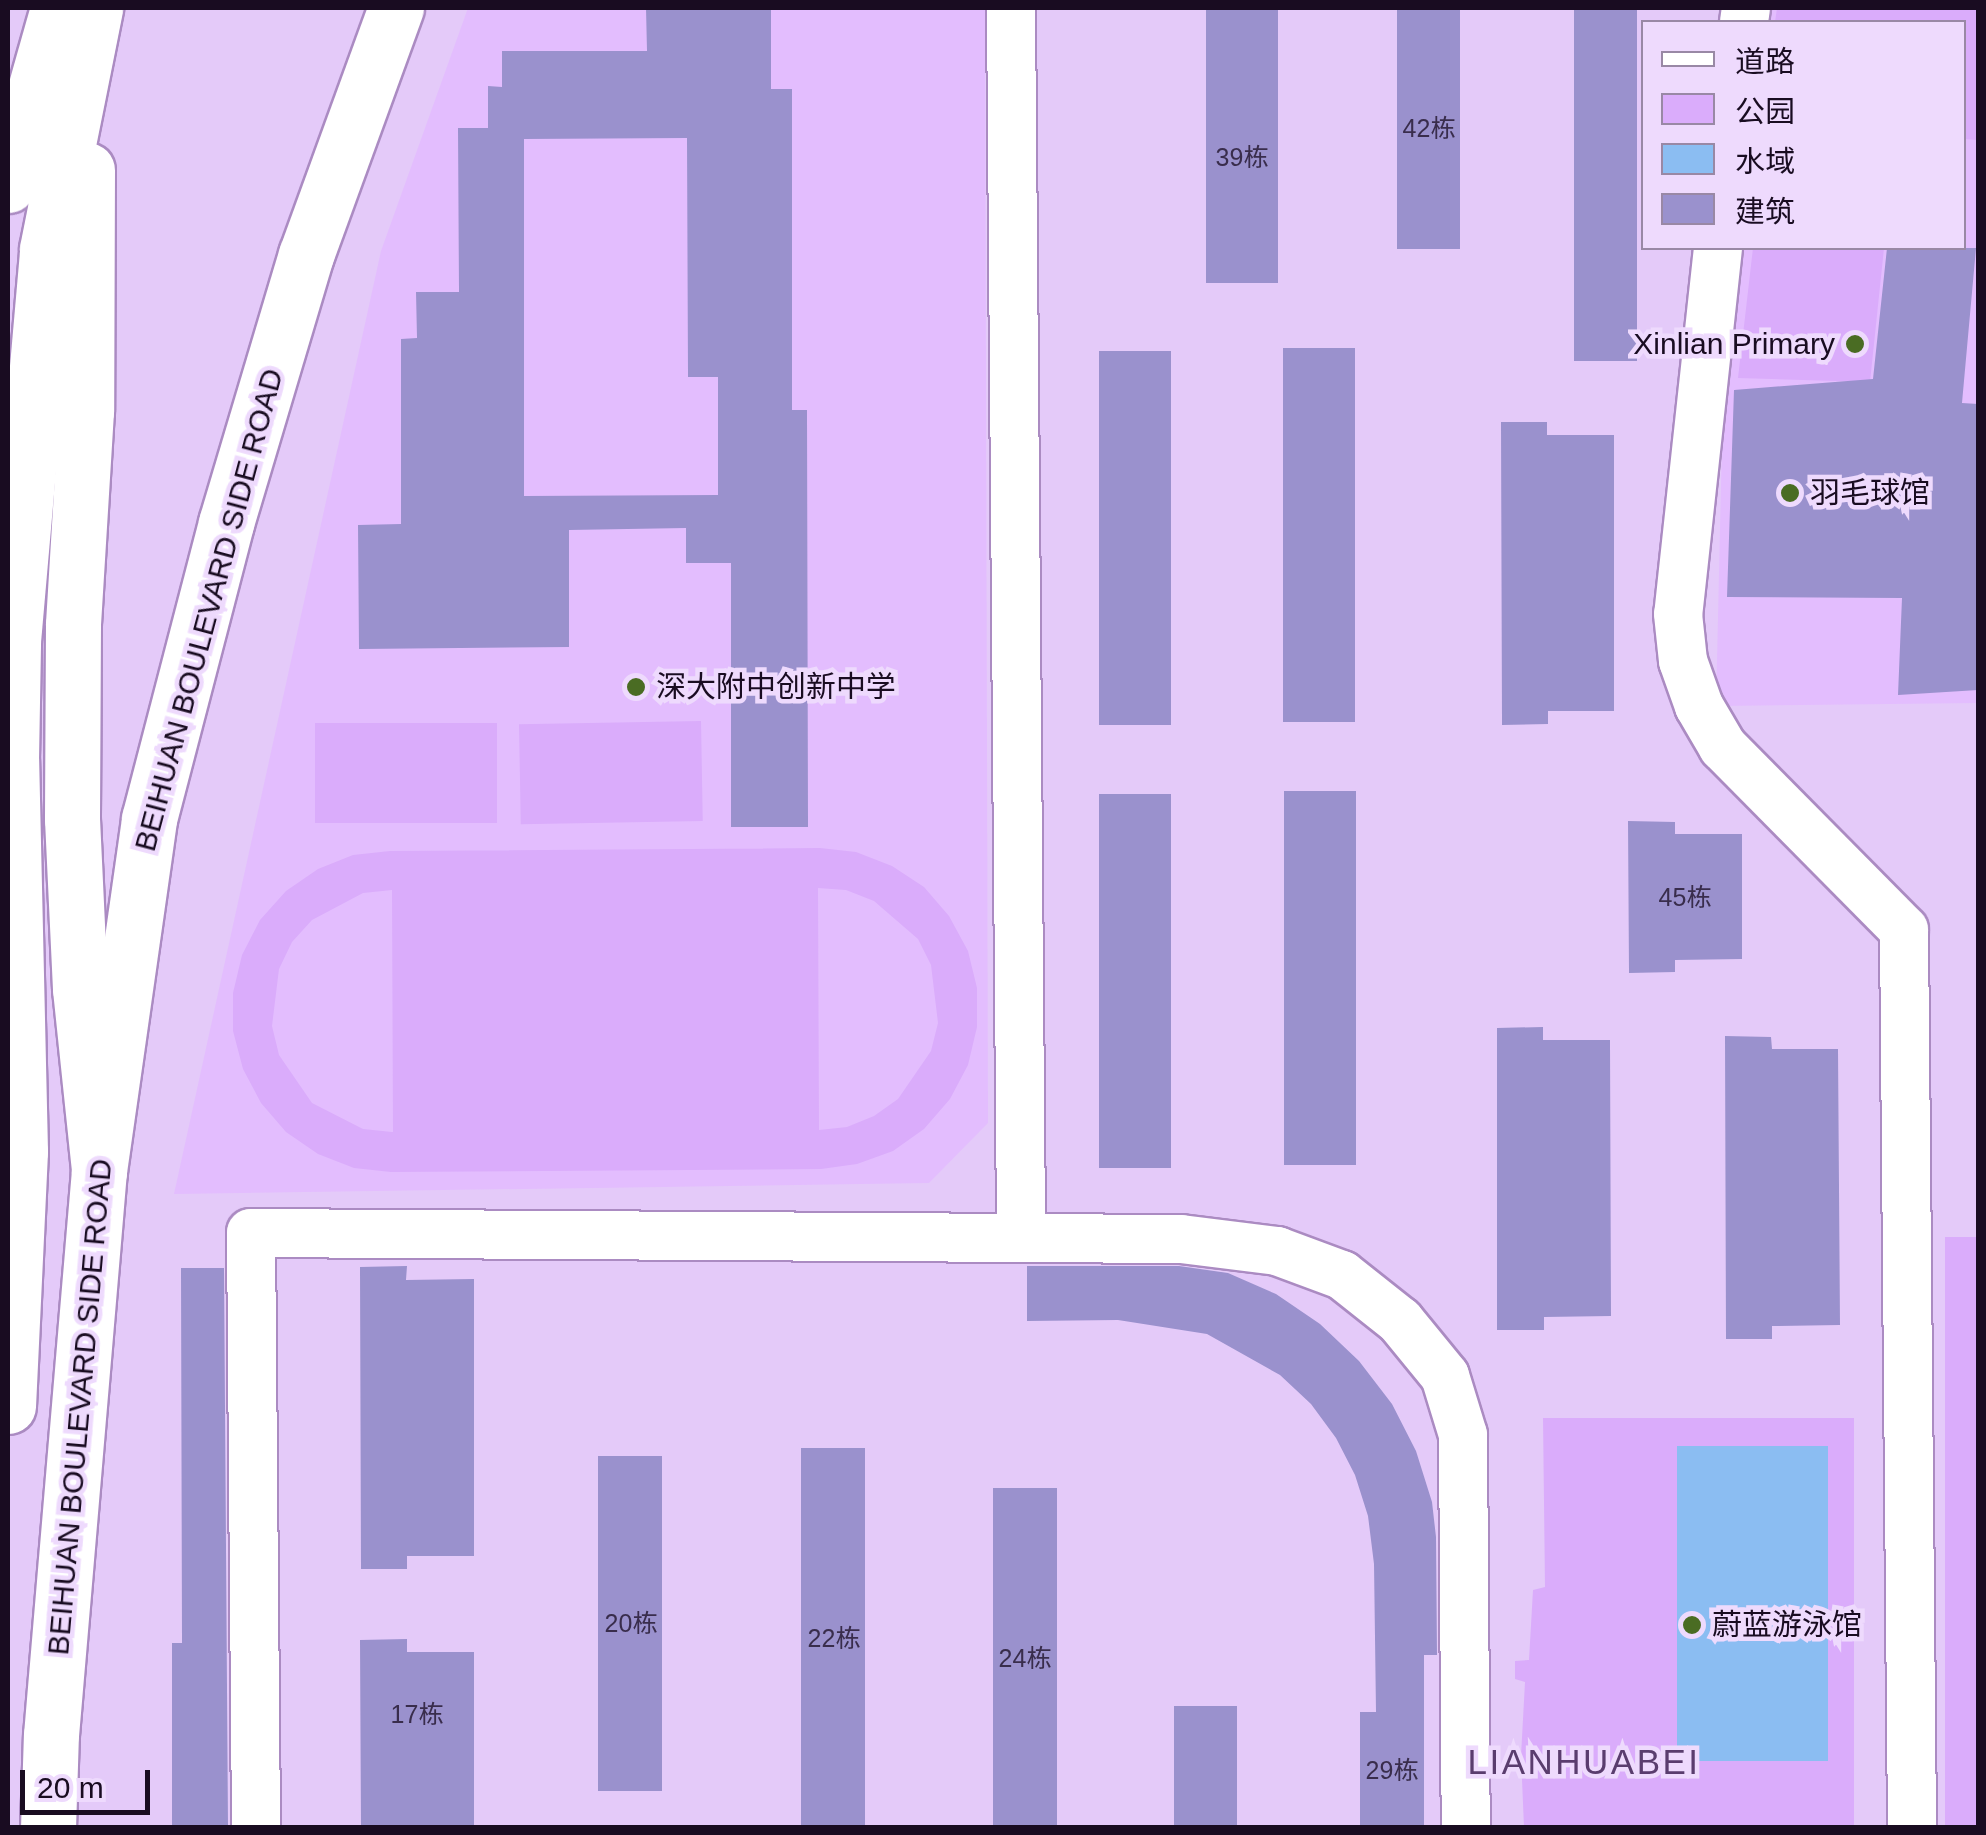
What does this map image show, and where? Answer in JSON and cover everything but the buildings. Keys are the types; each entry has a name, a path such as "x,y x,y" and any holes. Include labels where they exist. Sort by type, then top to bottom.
{"main road":[{"name":"BEIHUAN BOULEVARD SIDE ROAD","path":"48,1828 51,1735 99,1171 149,819 226,523 306,255 396,8"},
{"path":"80,18 86,411 73,625 72,819 80,989 99,1171"},
{"path":"8,186 80,18"},
{"path":"8,1406 20,1151 11,759 13,640 46,249 80,18"}],"street":[{"path":"1011,8 1020,1235"},
{"path":"1718,250 1678,614 1684,661 1699,706 1723,747 1904,930 1912,1828"},
{"path":"256,1828 251,1233 1020,1235 1181,1240 1276,1252 1342,1275 1400,1320 1444,1376 1463,1435 1466,1828"}],"shaded area":[{"name":"深大附中创新中学","path":"468,8 985,8 988,1123 929,1183 174,1194 381,251"},
{"name":"Xinlian Primary","path":"1768,8 1978,8 1978,703 1716,706 1722,441 1742,250 1966,250 1966,20 1766,20"}],"green space":[{"path":"1777,8 1978,8 1978,140 1966,139 1966,20 1775,20"},
{"path":"1753,250 1884,250 1870,382 1738,378"},
{"path":"701,721 703,821 521,824 519,724"},
{"path":"315,723 497,723 497,823 315,823"},
{"path":"820,848 856,852 892,866 924,887 949,916 968,951 977,988 977,1027 968,1065 950,1099 924,1129 893,1151 857,1164 821,1169 391,1172 354,1168 318,1154 286,1132 261,1103 243,1069 233,1031 233,993 242,955 260,920 286,891 318,869 353,855 390,851","holes":["818,888 846,890 874,901 918,939 931,965 938,1023 931,1051 898,1099 874,1116 847,1127 819,1130","392,890 393,1132 363,1129 312,1103 279,1055 272,1026 279,969 292,942 312,920 363,893"]},
{"path":"1945,1237 1978,1237 1978,1827 1945,1827"},
{"name":"蔚蓝游泳馆","path":"1543,1418 1854,1418 1854,1827 1524,1827 1521,1756 1525,1682 1515,1679 1515,1661 1529,1660 1533,1590 1545,1587"}],"water":[{"path":"1677,1446 1828,1446 1828,1761 1677,1761"}],"place":[{"name":"Xinlian Primary","path":"1855,344"},
{"name":"羽毛球馆","path":"1790,493"},
{"name":"深大附中创新中学","path":"636,687"},
{"name":"蔚蓝游泳馆","path":"1692,1625"}],"district":[{"name":"LIANHUABEI","path":"1584,1762"}]}
